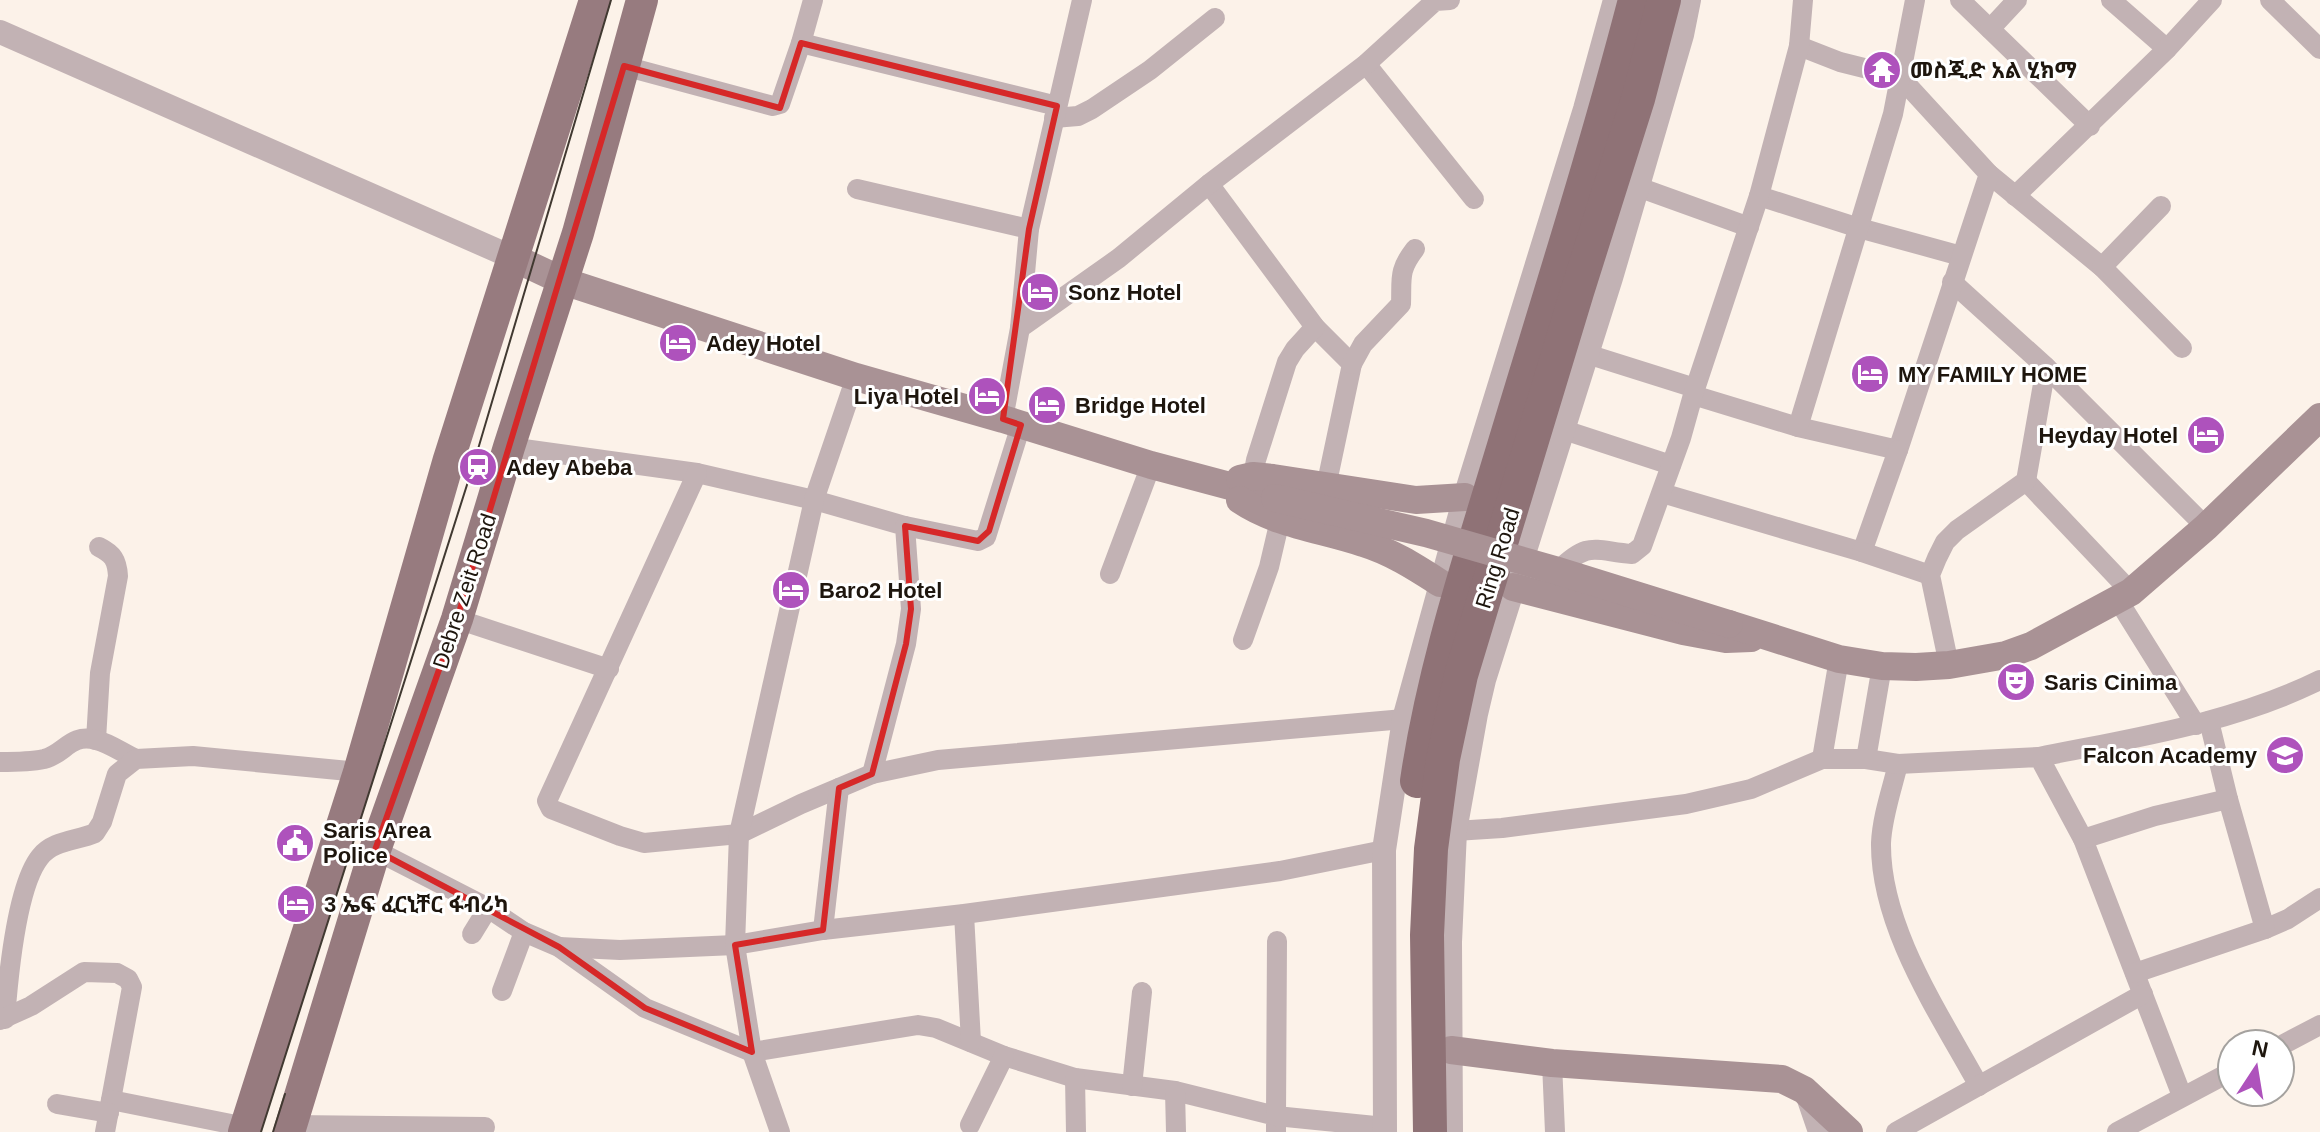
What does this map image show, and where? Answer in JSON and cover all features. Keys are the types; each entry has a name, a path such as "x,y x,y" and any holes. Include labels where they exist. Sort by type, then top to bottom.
{"highway":[{"name":"Ring Road","path":"1392,1130 1409,858 1424,734 1453,616 1611,93 1635,0"},
{"name":"Ring Road","path":"1430,1132 1428,920 1431,849 1443,759 1461,675 1638,99 1664,0"}],"main road":[{"path":"245,1130 359,772 449,459 595,0"},
{"name":"Debre Zeit Road","path":"290,1128 375,850 457,619 578,233 642,0"},
{"path":"528,215 578,233"},
{"path":"514,258 563,281 856,377 1221,485 1397,556 1440,583"},
{"path":"1277,509 1426,533 1839,659 1882,666 1949,665 2006,655 2031,646 2124,596 2206,527 2320,417"},
{"path":"1221,485 1253,476 1416,500 1465,497"},
{"path":"1513,587 1705,635 1726,639 1768,636"},
{"path":"1451,1050 1552,1063 1782,1079 1804,1090 1849,1132"}],"street":[{"path":"624,66 773,106 780,104 813,0"},
{"path":"509,447 697,473 814,500 905,526 978,541 986,537 1012,422 1029,229 1082,0"},
{"path":"1020,328 1119,258 1209,184 1366,64 1435,0 1450,0"},
{"path":"375,850 488,908 524,932 559,947 645,1008 752,1052 918,1025 936,1028 1004,1056 1075,1078 1175,1091 1276,1124 1392,1130 1384,850 1404,719 1465,497 1585,109 1615,0"},
{"name":"Ring Road","path":"1451,1132 1450,942 1455,831 1476,714 1638,187 1682,35 1689,0"},
{"path":"1558,571 1576,554 1589,548 1632,554 1642,546 1759,196 1799,46 1803,0"},
{"path":"1798,427 1893,114 1915,0"},
{"path":"1960,0 2090,126"},
{"path":"1990,29 2017,0"},
{"path":"2111,0 2167,49"},
{"path":"2015,196 2090,126 2212,0"},
{"path":"2270,0 2318,44"},
{"path":"801,43 1078,116 1150,70 1215,18"},
{"path":"0,32 514,258"},
{"path":"1799,46 1840,62 1900,77 1989,174 2102,267 2182,348"},
{"path":"1366,64 1474,199"},
{"path":"1862,552 1989,174"},
{"path":"1209,184 1315,327 1352,364"},
{"path":"1638,187 1749,227"},
{"path":"857,189 1029,229"},
{"path":"1759,196 1961,256"},
{"path":"2102,267 2161,206"},
{"path":"1326,487 1352,364 1363,344 1401,304 1400,282 1405,262 1415,249"},
{"path":"1952,282 2046,367 2206,527"},
{"path":"1253,476 1287,362 1315,327"},
{"path":"1587,354 1798,427 1898,450"},
{"path":"1949,665 1930,575 1945,542 1957,530 2026,481 2046,367"},
{"path":"780,1132 752,1052 735,945 739,834 814,500 856,377"},
{"path":"1564,430 1671,465"},
{"path":"1110,574 1151,465"},
{"path":"697,473 550,794 548,805 551,809 620,836 644,843 739,834 872,774 938,760 1404,719"},
{"path":"2026,481 2124,596 2203,723 2265,929"},
{"path":"1662,493 1930,575"},
{"path":"1243,640 1269,567 1277,509"},
{"path":"872,774 906,644 911,609 905,526"},
{"path":"96,740 100,673 118,576 117,562 110,552 99,547"},
{"path":"457,619 609,669"},
{"path":"1822,759 1839,659"},
{"path":"1866,759 1882,666"},
{"path":"1455,831 1502,828 1686,804 1751,789 1822,759 1866,759 1898,764 2039,757 2203,723 2320,680"},
{"path":"0,762 49,758 80,739 96,740 136,759 193,756 359,772"},
{"path":"2039,757 2083,839 2182,1096"},
{"path":"3,1020 16,928 28,880 40,856 60,843 95,833 102,822 117,774 136,759"},
{"path":"1898,764 1883,825 1882,873 1897,925 1914,965 1979,1086"},
{"path":"823,930 839,788"},
{"path":"2083,839 2155,816 2228,799"},
{"path":"559,947 620,950 735,945 823,930 1280,871 1384,850"},
{"path":"2135,973 2265,929 2288,919 2320,898"},
{"path":"472,934 488,908"},
{"path":"964,914 971,1042"},
{"path":"502,991 524,932"},
{"path":"1276,1124 1277,941"},
{"path":"3,1020 84,972 117,973 128,979 132,987 108,1115"},
{"path":"1132,1086 1142,992"},
{"path":"1896,1132 2143,994"},
{"path":"2296,1038 2320,1025"},
{"path":"967,1130 1004,1056"},
{"path":"1552,1063 1555,1132"},
{"path":"1075,1078 1076,1132"},
{"path":"2117,1132 2216,1079"},
{"path":"1804,1090 1818,1132"},
{"path":"1175,1091 1176,1132"},
{"path":"57,1104 108,1115 245,1130"},
{"path":"290,1128 485,1127"}],"highlighted area":[{"path":"801,43 1057,106 1029,229 1003,419 1021,425 989,531 978,541 905,526 911,609 906,644 872,774 839,788 823,930 735,945 752,1052 645,1008 559,947 375,850 457,619 624,66 780,108"}],"tram line":[{"path":"261,1132 473,466 611,0"},
{"path":"273,1132 285,1094"}],"place":[{"name":"መስጂድ አል ሂክማ","path":"1882,70"},
{"name":"Sonz Hotel","path":"1040,292"},
{"name":"Adey Hotel","path":"678,343"},
{"name":"MY FAMILY HOME","path":"1870,374"},
{"name":"Liya Hotel","path":"987,396"},
{"name":"Bridge Hotel","path":"1047,405"},
{"name":"Heyday Hotel","path":"2206,435"},
{"name":"Adey Abeba","path":"478,467"},
{"name":"Baro2 Hotel","path":"791,590"},
{"name":"Saris Cinima","path":"2016,682"},
{"name":"Falcon Academy","path":"2285,755"},
{"name":"Saris Area Police","path":"295,843"},
{"name":"3 ኤፍ ፈርኒቸር ፋብሪካ","path":"296,904"}]}
